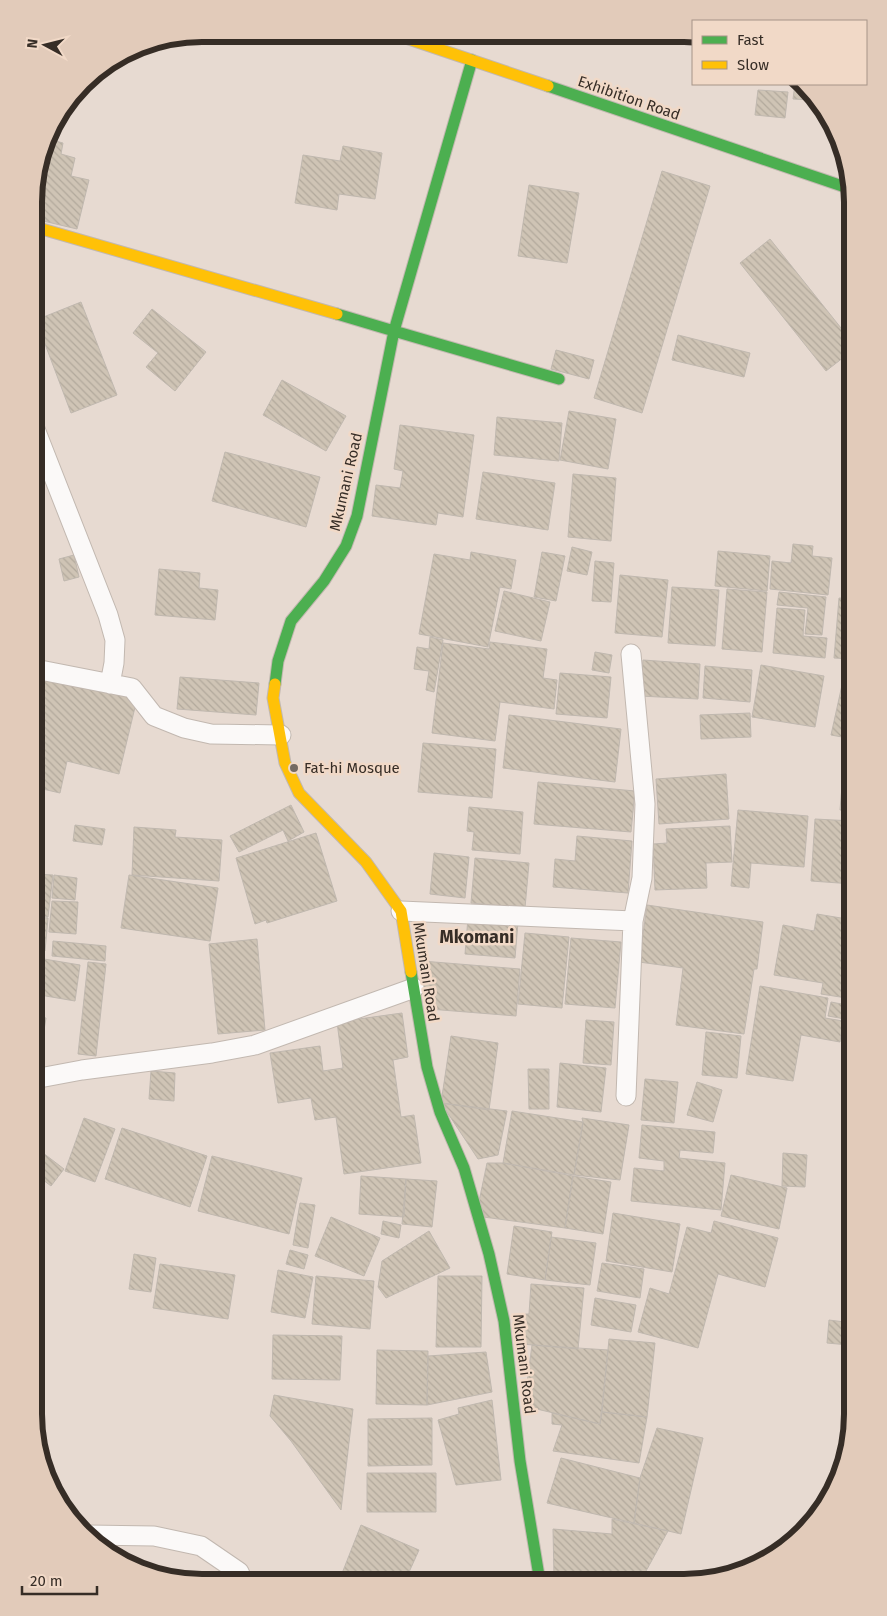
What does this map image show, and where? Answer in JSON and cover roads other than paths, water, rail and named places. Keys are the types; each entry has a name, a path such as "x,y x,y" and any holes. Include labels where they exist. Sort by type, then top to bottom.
{"street":[{"name":"Exhibition Road","path":"418,42 843,186"},
{"name":"Mkumani Road","path":"472,60 394,331 357,516 346,546 324,580 292,621 278,661 273,698 285,763 299,793 366,862 401,911 427,1068 440,1112 464,1168 489,1254 504,1321 520,1461 539,1574"},
{"path":"42,229 559,380"},
{"path":"42,447 108,615 115,640 114,663 110,684"},
{"path":"626,1096 634,920 642,878 645,804 631,654"},
{"path":"42,670 132,688 154,716 184,728 211,734 281,734"},
{"path":"401,911 634,920"},
{"path":"42,1078 255,1045 414,988"},
{"path":"99,1535 154,1536 201,1546 240,1574"}],"place":[{"name":"Fat-hi Mosque","path":"294,768"}],"district":[{"name":"Mkomani","path":"477,937"}]}
